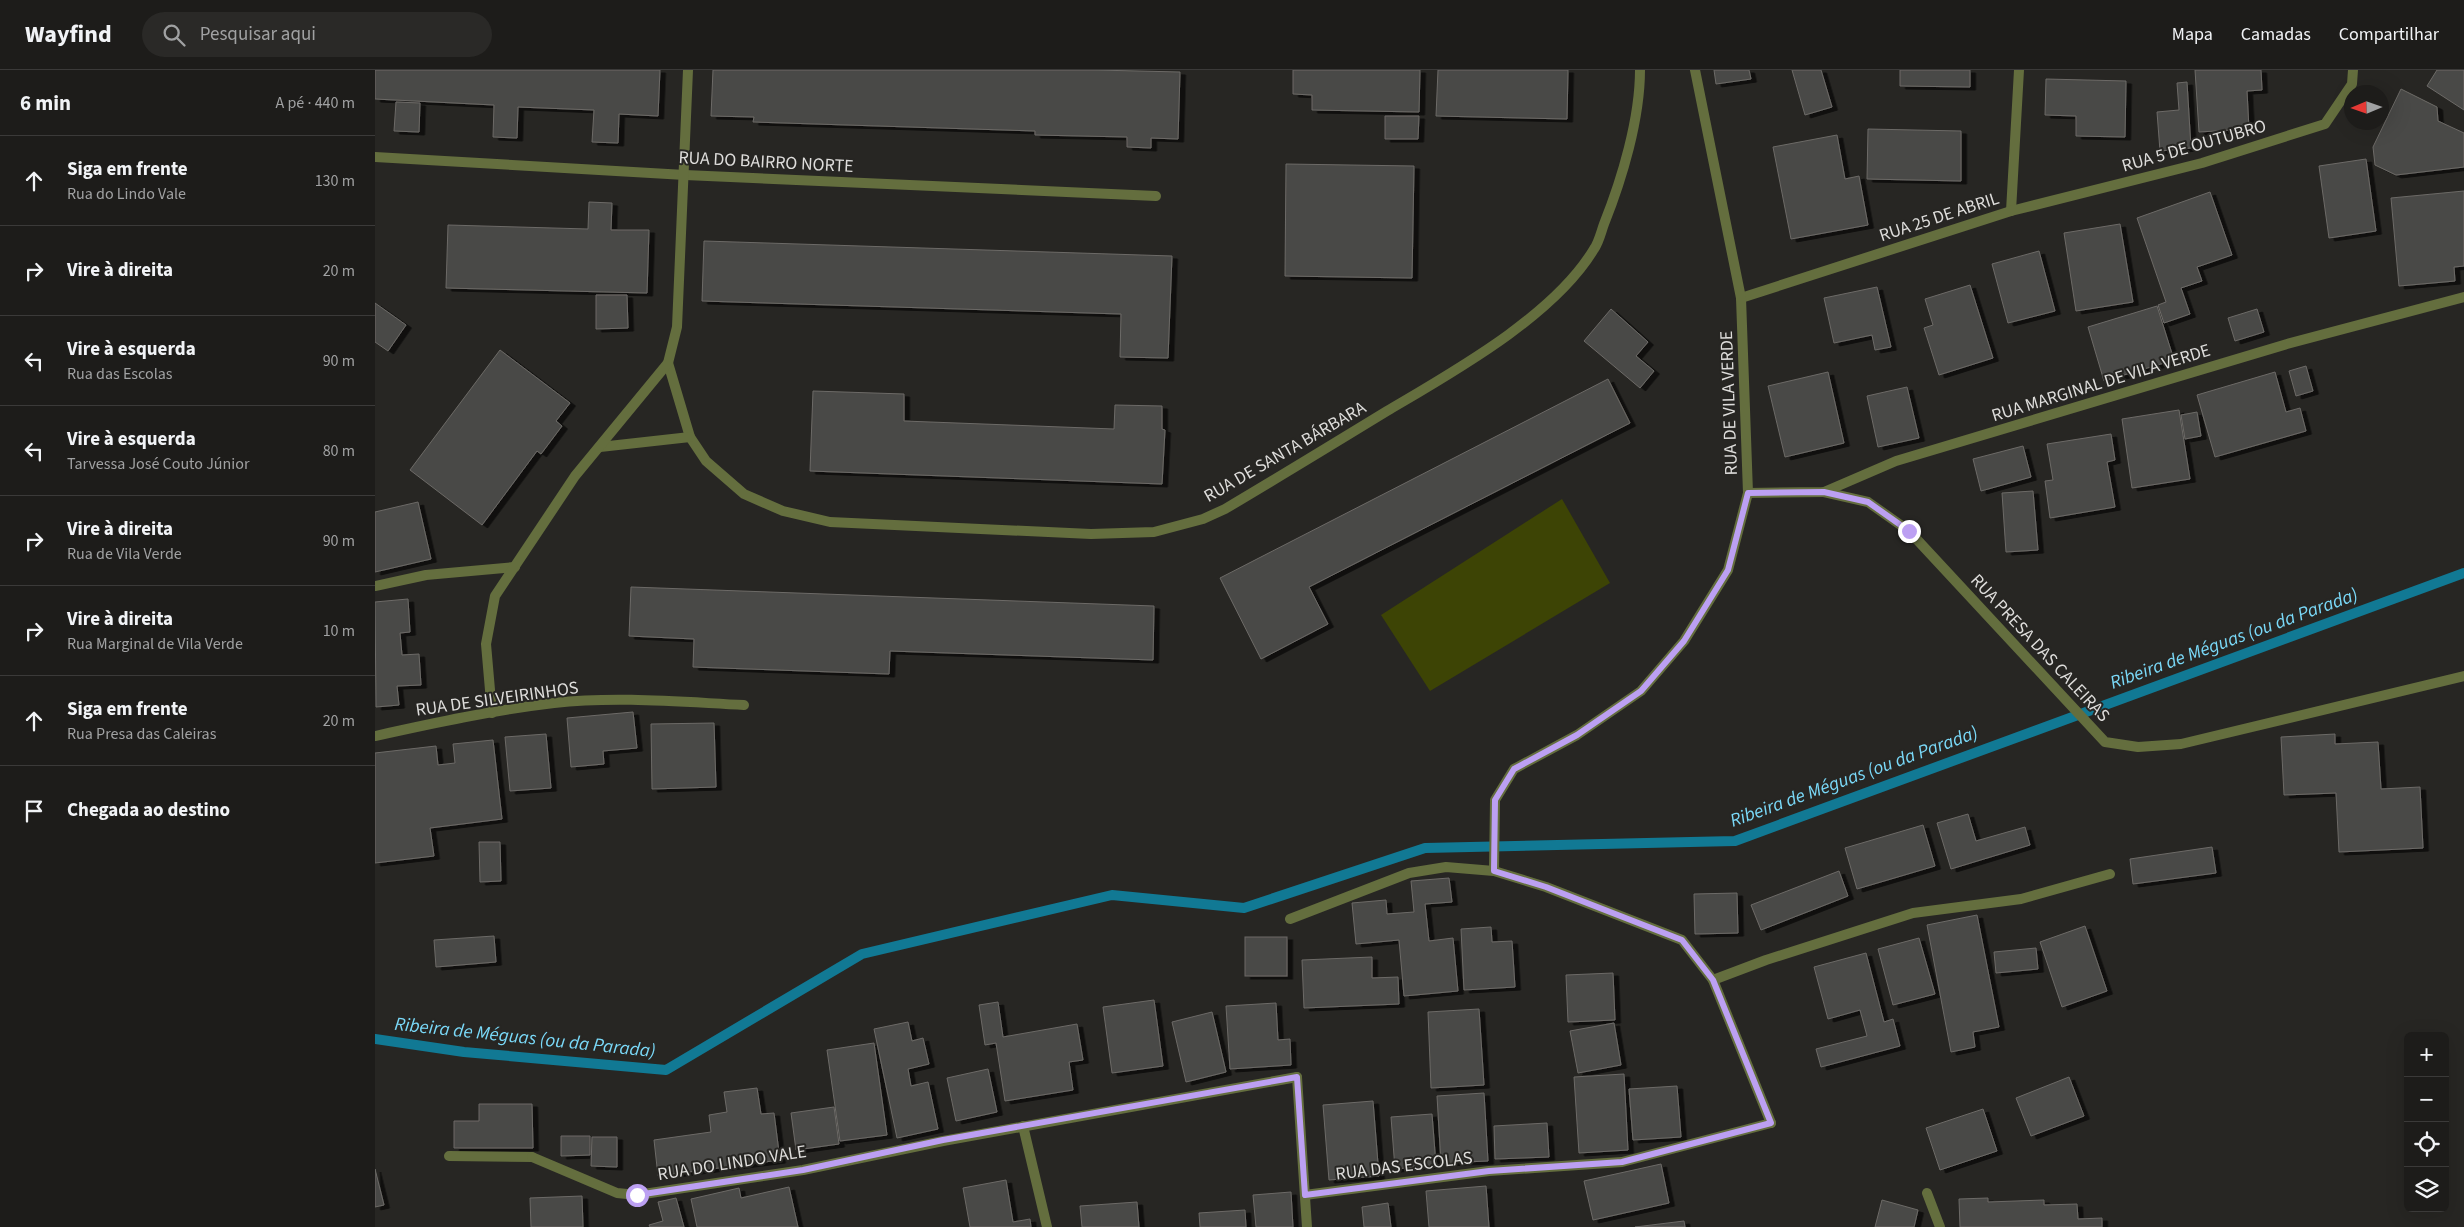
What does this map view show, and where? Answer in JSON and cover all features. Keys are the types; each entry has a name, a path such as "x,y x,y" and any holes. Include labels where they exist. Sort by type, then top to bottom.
{"street":[{"path":"492,713 487,644 495,596 575,476 668,363 677,327 688,70"},
{"name":"RUA DE SANTA BÁRBARA","path":"668,363 690,437 707,461 744,494 783,511 830,522 1091,534 1154,532 1203,519 1225,509 1447,376 1519,328 1565,285 1595,249 1614,200 1629,144 1640,82 1640,70"},
{"name":"RUA DE VILA VERDE","path":"1494,871 1495,800 1514,769 1577,735 1641,691 1684,641 1728,570 1748,493 1741,298 1695,70"},
{"name":"RUA 25 DE ABRIL","path":"1741,298 2011,211 2019,70"},
{"name":"RUA 5 DE OUTUBRO","path":"2011,211 2202,163 2325,124 2352,84 2353,70"},
{"name":"RUA DO BAIRRO NORTE","path":"375,157 685,175 1156,196"},
{"name":"RUA MARGINAL DE VILA VERDE","path":"1748,493 1824,492 1896,461 2287,344 2464,297"},
{"path":"600,447 690,437"},
{"name":"RUA PRESA DAS CALEIRAS","path":"1824,492 1868,502 1909,531 2069,701 2105,742 2138,747 2181,744 2464,676"},
{"path":"375,586 426,575 515,567"},
{"name":"RUA DE SILVEIRINHOS","path":"375,736 492,713 555,703 633,700 744,705"},
{"path":"1290,919 1409,873 1446,867 1494,871 1546,887 1682,940 1713,980 1766,960 1913,913 2021,899 2110,874"},
{"name":"RUA DAS ESCOLAS","path":"1305,1195 1489,1171 1622,1162 1771,1123 1713,980"},
{"name":"RUA DO LINDO VALE","path":"449,1156 532,1157 617,1193 637,1195 803,1170 1023,1126 1297,1077 1305,1195"},
{"path":"1023,1126 1047,1227"},
{"path":"1927,1192 1940,1227"},
{"path":"1305,1195 1307,1227"}],"green space":[{"path":"1562,499 1610,583 1430,691 1381,615"}],"building":[{"path":"375,70 660,70 658,116 619,114 618,143 592,142 594,110 518,107 517,138 493,137 494,105 375,99"},
{"path":"713,70 1096,70 1180,72 1178,139 1151,138 1151,148 1127,147 1127,137 1035,135 1035,131 753,122 754,117 711,116"},
{"path":"1293,70 1420,70 1419,112 1312,110 1312,95 1293,94"},
{"path":"1438,70 1568,70 1567,119 1436,116"},
{"path":"1714,70 1749,70 1751,79 1716,84"},
{"path":"1792,70 1821,70 1832,107 1805,115"},
{"path":"1900,70 1970,70 1970,87 1900,86"},
{"path":"2195,70 2261,70 2262,90 2247,91 2249,129 2199,132"},
{"path":"2437,70 2464,70 2464,110 2427,86"},
{"path":"2046,79 2126,81 2125,137 2076,136 2076,116 2045,115"},
{"path":"2187,82 2191,148 2160,151 2157,112 2179,110 2177,83"},
{"path":"2401,89 2437,107 2438,121 2464,133 2464,167 2396,175 2375,165 2373,147 2381,130 2389,130 2389,114"},
{"path":"396,102 420,103 419,132 394,131"},
{"path":"1385,116 1419,116 1418,139 1385,139"},
{"path":"1868,129 1961,131 1961,181 1867,179"},
{"path":"1837,135 1845,179 1859,176 1868,225 1791,239 1773,147"},
{"path":"2366,159 2376,231 2329,238 2319,166"},
{"path":"1286,164 1414,166 1412,278 1285,276"},
{"path":"2464,191 2464,266 2454,267 2455,281 2399,286 2391,198"},
{"path":"2210,192 2232,255 2197,267 2202,281 2181,288 2190,314 2164,323 2158,305 2166,302 2137,218"},
{"path":"589,202 612,203 611,230 649,230 647,293 446,288 448,225 588,229"},
{"path":"2120,224 2133,302 2076,311 2064,233"},
{"path":"704,241 1172,256 1168,358 1120,357 1121,314 702,301"},
{"path":"2039,251 2055,311 2008,323 1992,264"},
{"path":"1970,285 1993,358 1939,375 1924,328 1933,325 1925,299"},
{"path":"1877,287 1891,347 1875,350 1872,335 1834,343 1824,298"},
{"path":"596,295 627,295 628,328 596,329"},
{"path":"375,303 406,325 388,351 375,342"},
{"path":"2157,306 2174,360 2104,381 2088,327"},
{"path":"1611,309 1648,342 1636,356 1654,371 1640,388 1584,341"},
{"path":"2257,309 2264,332 2235,341 2228,318"},
{"path":"500,350 570,403 556,421 562,426 541,454 537,451 482,525 410,470"},
{"path":"2306,366 2313,391 2296,396 2289,371"},
{"path":"1828,372 1844,443 1785,457 1768,386"},
{"path":"2275,372 2286,412 2300,408 2306,431 2215,457 2197,395"},
{"path":"1608,379 1630,423 1309,587 1328,624 1261,659 1220,578"},
{"path":"1907,387 1919,438 1878,447 1867,396"},
{"path":"813,391 904,394 904,421 1114,429 1115,405 1162,406 1162,429 1165,430 1162,484 810,471"},
{"path":"2179,410 2190,479 2132,488 2122,419"},
{"path":"2197,412 2201,436 2185,439 2181,415"},
{"path":"2111,434 2115,460 2107,462 2115,507 2050,518 2045,481 2053,480 2047,444"},
{"path":"2023,446 2031,477 1981,491 1973,459"},
{"path":"2033,491 2038,550 2006,552 2002,493"},
{"path":"418,502 431,559 375,572 375,512"},
{"path":"631,587 1154,606 1153,660 890,651 889,674 693,667 694,639 629,636"},
{"path":"408,599 410,632 400,633 402,655 419,654 421,685 397,686 399,705 376,707 375,602"},
{"path":"633,712 637,748 603,751 604,764 571,767 567,718"},
{"path":"714,723 716,787 652,789 651,724"},
{"path":"546,734 551,788 510,791 505,737"},
{"path":"2335,734 2335,744 2378,742 2381,789 2420,787 2423,848 2339,852 2336,793 2284,795 2281,737"},
{"path":"493,740 502,819 430,828 434,856 375,863 375,753 436,746 438,765 455,763 453,744"},
{"path":"1968,814 1976,841 2025,827 2030,845 1951,869 1937,823"},
{"path":"1923,825 1935,866 1857,889 1845,848"},
{"path":"479,842 500,842 501,881 480,882"},
{"path":"2212,847 2216,873 2133,884 2130,859"},
{"path":"1839,871 1848,896 1761,930 1751,905"},
{"path":"1449,878 1452,902 1425,904 1429,941 1453,938 1458,991 1404,996 1399,940 1356,944 1352,903 1386,900 1387,914 1414,912 1411,881"},
{"path":"1737,893 1738,933 1695,934 1694,894"},
{"path":"1977,915 1999,1027 1973,1032 1975,1047 1951,1052 1927,925"},
{"path":"2085,926 2107,991 2062,1007 2040,942"},
{"path":"1491,927 1492,942 1512,941 1515,987 1464,990 1461,929"},
{"path":"494,936 496,962 436,967 434,940"},
{"path":"1245,937 1287,937 1287,976 1245,976"},
{"path":"1919,938 1935,994 1893,1005 1878,949"},
{"path":"2036,948 2038,969 1996,973 1994,952"},
{"path":"1866,953 1884,1022 1893,1019 1900,1046 1821,1067 1816,1049 1867,1036 1860,1010 1828,1019 1814,967"},
{"path":"1372,957 1372,978 1398,977 1399,1004 1304,1008 1302,960"},
{"path":"1613,973 1615,1020 1568,1022 1566,975"},
{"path":"1154,1000 1163,1066 1112,1073 1103,1007"},
{"path":"998,1002 1003,1037 1077,1024 1083,1060 1069,1062 1073,1090 1005,1101 996,1043 985,1045 979,1005"},
{"path":"1276,1003 1278,1040 1290,1039 1291,1065 1230,1069 1226,1006"},
{"path":"1479,1009 1484,1085 1431,1088 1428,1012"},
{"path":"1212,1012 1226,1072 1186,1082 1172,1022"},
{"path":"908,1022 912,1041 923,1038 929,1064 908,1069 911,1086 928,1082 938,1129 897,1138 874,1029"},
{"path":"1614,1023 1621,1065 1578,1073 1570,1031"},
{"path":"874,1043 887,1135 840,1141 827,1050"},
{"path":"988,1069 997,1112 956,1121 947,1078"},
{"path":"1624,1074 1628,1150 1579,1153 1574,1077"},
{"path":"2069,1077 2084,1116 2031,1136 2016,1098"},
{"path":"1677,1086 1681,1137 1633,1140 1629,1089"},
{"path":"757,1088 761,1114 774,1113 780,1160 658,1176 654,1140 711,1132 709,1115 727,1112 724,1092"},
{"path":"1484,1093 1488,1161 1441,1163 1437,1096"},
{"path":"1373,1101 1379,1176 1329,1180 1323,1105"},
{"path":"479,1104 532,1104 533,1148 454,1148 454,1121 479,1121"},
{"path":"834,1107 839,1144 796,1150 791,1113"},
{"path":"1983,1109 1997,1151 1940,1170 1926,1128"},
{"path":"1432,1114 1436,1165 1395,1169 1391,1117"},
{"path":"1547,1123 1549,1157 1495,1159 1494,1126"},
{"path":"561,1136 590,1136 590,1155 561,1156"},
{"path":"592,1137 617,1137 617,1167 591,1166"},
{"path":"1661,1164 1669,1203 1593,1220 1584,1181"},
{"path":"375,1169 384,1205 375,1207"},
{"path":"1006,1180 1013,1222 1030,1219 1031,1227 970,1227 963,1188"},
{"path":"1486,1186 1489,1227 1429,1227 1426,1191"},
{"path":"789,1187 798,1227 697,1227 691,1199 739,1188 741,1198"},
{"path":"1291,1192 1293,1227 1256,1227 1253,1195"},
{"path":"582,1196 583,1227 531,1227 530,1198"},
{"path":"676,1198 684,1227 650,1227 649,1225 663,1221 658,1202"},
{"path":"1988,1198 1988,1202 2044,1200 2044,1205 2077,1204 2078,1219 2102,1218 2102,1227 1960,1227 1959,1199"},
{"path":"1882,1200 1918,1210 1914,1227 1875,1227"},
{"path":"1137,1202 1139,1227 1082,1227 1080,1206"},
{"path":"1388,1203 1391,1227 1364,1227 1362,1207"},
{"path":"1245,1210 1246,1227 1200,1227 1199,1213"},
{"path":"1684,1221 1685,1227 1635,1227"}],"waterway":[{"name":"Ribeira de Méguas (ou da Parada)","path":"375,1039 464,1052 666,1070 862,954 1112,895 1244,908 1425,848 1735,841 2464,573"}],"route":[{"path":"637,1195 803,1170 943,1140 1297,1077 1305,1195 1489,1171 1622,1162 1771,1123 1713,980 1682,940 1580,902 1546,887 1494,871 1495,800 1514,769 1577,735 1641,691 1684,641 1728,570 1748,493 1824,492 1868,502 1909,531"}]}
